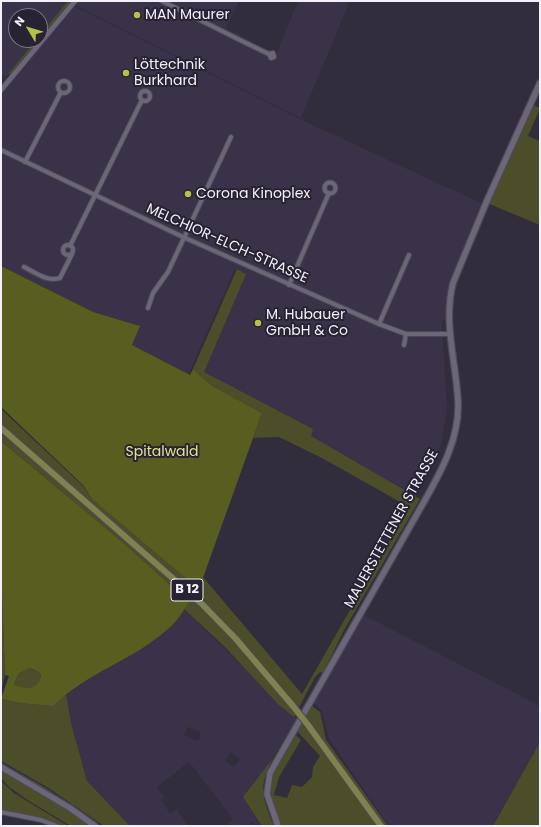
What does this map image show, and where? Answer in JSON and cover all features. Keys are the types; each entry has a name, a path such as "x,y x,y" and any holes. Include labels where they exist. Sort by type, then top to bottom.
{"main road":[{"name":"MAUERSTETTENER STRASSE","path":"278,826 267,794 270,773 422,506 445,462 454,436 458,414 458,401 448,309 453,283 486,203 540,83"},
{"name":"B 12","path":"1,428 201,603 236,639 308,725 381,826"},
{"path":"1,767 70,808 95,826"}],"street":[{"path":"162,1 269,54"},
{"path":"1,90 73,3"},
{"path":"25,162 61,92"},
{"path":"72,254 68,255 63,251 65,247 70,246 142,100"},
{"path":"148,308 154,293 164,280 231,137"},
{"name":"MELCHIOR-ELCH-STRASSE","path":"1,150 183,238 379,324 406,334 450,334"},
{"path":"289,284 329,193"},
{"path":"24,266 45,278 53,280 60,278 72,254 73,250 70,246"},
{"path":"379,324 410,255"},
{"path":"404,345 406,334"},
{"path":"1,812 41,820 57,826"}],"shaded area":[{"path":"1,1 68,1 48,25 48,8 8,8 8,48 30,48 6,77 1,74"},
{"path":"76,1 239,1 226,28 248,39 248,43 268,53 272,50 277,52 298,1 350,1 301,118 73,4"},
{"path":"72,5 300,119 483,204 447,295 445,319 442,322 447,409 441,445 416,497 310,436 313,429 203,372 245,273 235,269 188,375 131,345 140,326 93,312 1,266 1,161 3,156 1,155 1,92 37,48 48,48 48,34"},
{"path":"184,609 297,719 273,758 243,797 262,826 255,826 252,822 246,826 224,826 233,819 189,762 157,787 164,797 161,800 170,813 176,809 188,825 186,826 130,826 87,781 71,723 66,693 150,643 169,628","holes":["187,727 201,732 198,741 184,735","231,752 240,759 234,767 225,761"]},
{"path":"364,615 540,706 540,742 493,826 389,826 329,739 322,711 313,703"}],"green space":[{"path":"68,1 72,1 48,31 48,25"},
{"path":"29,48 34,48 11,77 9,73"},
{"path":"532,105 540,108 528,136 540,141 540,225 487,203"},
{"name":"Spitalwald","path":"1,266 93,312 140,326 132,345 190,375 193,369 211,385 262,413 199,589 92,499 84,486 1,407"},
{"path":"237,269 246,274 204,372 313,429 311,436 420,499 344,630 323,673 320,672 315,677 294,717 279,705 225,647 184,609 189,602 120,540 1,441 1,433 202,602 1,424 1,409 84,487 92,499 199,588 203,577 302,694 409,507 322,458 279,437 253,438 262,413 211,385 193,369"},
{"path":"1,441 120,540 189,602 174,623 155,640 80,684 53,706 19,703 1,699 9,676 5,675 1,570","holes":["30,668 37,671 41,675 37,684 31,688 14,685 18,674"]},
{"path":"1,570 5,675 1,691"},
{"path":"30,668 37,671 41,675 37,684 31,688 23,688 14,685 18,674"},
{"path":"66,693 71,723 87,781 130,826 104,826 47,787 1,761 1,699 19,703 52,706"},
{"path":"312,706 320,712 326,740 388,826 382,826 309,723 306,728 378,826 280,826 270,803 269,793 272,775 280,758 295,734 301,740 279,777 274,795 287,798 292,785 302,787 312,777 313,767 320,756 297,731"},
{"path":"540,742 540,826 493,826"},
{"path":"273,758 265,776 263,792 264,800 274,826 262,826 243,797"},
{"path":"1,763 46,788 102,826 1,765"},
{"path":"1,770 61,805 91,826 69,825 29,801 9,787 1,778"},
{"path":"1,781 14,793 68,826 59,826 1,811"}],"place":[{"name":"MAN Maurer","path":"137,15"},
{"name":"Löttechnik Burkhard","path":"126,73"},
{"name":"Corona Kinoplex","path":"188,194"},
{"name":"M. Hubauer GmbH & Co","path":"258,323"}]}
